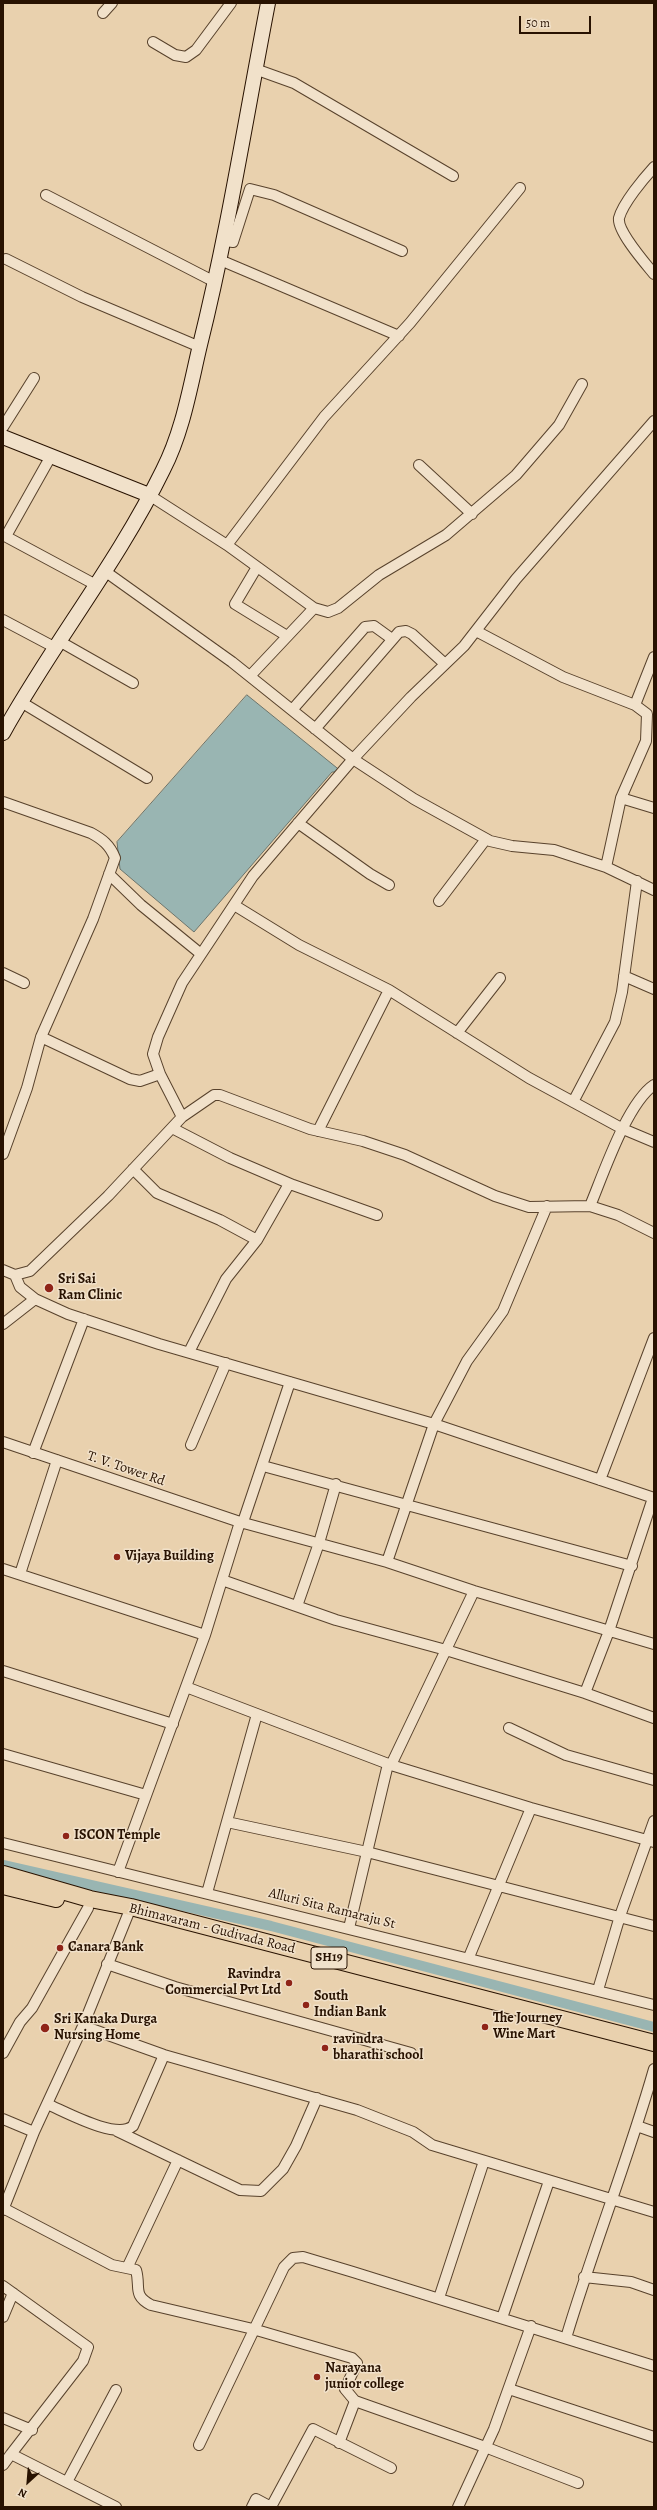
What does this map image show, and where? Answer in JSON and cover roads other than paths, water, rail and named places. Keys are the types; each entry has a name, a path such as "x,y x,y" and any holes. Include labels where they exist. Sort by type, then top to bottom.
{"main road":[{"path":"5,726 56,644 106,572 164,469 178,435 225,241 268,3"},
{"path":"3,438 149,495"},
{"name":"Bhimavaram - Gudivada Road","path":"4,1880 88,1908 129,1912"},
{"name":"Bhimavaram - Gudivada Road","path":"4,1880 90,1898 129,1912 403,1981 654,2052"},
{"name":"SH19","path":"403,1981 654,2042"}],"street":[{"path":"103,13 112,3"},
{"path":"153,42 175,55 186,57 196,50 229,4"},
{"path":"256,69 294,83 453,176"},
{"path":"654,167 624,207 619,218 622,231 654,274"},
{"path":"227,546 324,417 399,336 520,188"},
{"path":"225,241 233,242 250,189 274,195 402,251"},
{"path":"46,195 215,282"},
{"path":"6,259 82,297 200,347"},
{"path":"220,260 399,336"},
{"path":"3,427 34,378"},
{"path":"149,495 227,546 314,608 328,612 338,608 379,575 446,535 516,475 559,425 582,384"},
{"path":"182,1117 160,1074 153,1054 158,1037 182,983 253,876 353,759 476,631 516,579 654,421"},
{"path":"51,456 4,535 96,585"},
{"path":"419,465 472,514"},
{"path":"257,567 235,604 287,636"},
{"path":"106,572 250,676 353,759 414,799 486,839 512,846 554,850 606,867 654,890"},
{"path":"250,676 314,608"},
{"path":"3,620 56,644 133,683"},
{"path":"292,710 365,627 374,626 392,639"},
{"path":"315,729 399,632 406,631 445,664"},
{"path":"476,631 563,677 635,705 647,714 650,743 621,798 606,867"},
{"path":"635,705 654,657"},
{"path":"21,702 147,778"},
{"path":"621,798 654,808"},
{"path":"3,802 102,839 112,850 115,858 93,919 41,1037 27,1088 3,1154"},
{"path":"298,823 370,874 389,885"},
{"path":"439,901 486,839"},
{"path":"109,874 141,905 201,954"},
{"path":"573,1102 615,1022 624,976 637,881"},
{"path":"234,905 299,945 389,990 529,1078 623,1129 654,1142"},
{"path":"3,973 24,983"},
{"path":"624,976 654,989"},
{"path":"456,1033 500,978"},
{"path":"318,1131 389,990"},
{"path":"41,1037 130,1080 140,1081 160,1074"},
{"path":"590,1206 623,1129 647,1090 654,1085"},
{"path":"3,1270 15,1275 30,1271 49,1255 182,1117 214,1095 220,1095 318,1131 363,1141 404,1155 495,1196 529,1207 590,1206 618,1215 654,1233"},
{"path":"172,1128 230,1158 289,1184 377,1215"},
{"path":"133,1169 157,1193 220,1220 257,1240"},
{"path":"189,1352 226,1278 257,1240 289,1184"},
{"path":"387,1562 434,1424 467,1361 503,1311 547,1206"},
{"path":"15,1275 20,1287 35,1299 84,1319 189,1352 434,1424 654,1498 632,1566 585,1693"},
{"path":"3,1324 35,1299"},
{"path":"33,1453 84,1319"},
{"path":"600,1480 654,1338"},
{"path":"191,1445 226,1363"},
{"path":"118,1872 205,1635 222,1580 263,1466 290,1382"},
{"name":"T. V. Tower Rd","path":"3,1442 242,1522 387,1562 474,1591 654,1644"},
{"path":"20,1574 57,1460"},
{"path":"263,1466 407,1503 632,1566"},
{"path":"296,1606 318,1543 336,1484"},
{"path":"3,1568 205,1635"},
{"path":"222,1580 336,1620 446,1650 585,1693 654,1718"},
{"path":"349,1928 390,1765 474,1591"},
{"path":"3,1671 173,1724"},
{"path":"186,1688 390,1765 531,1808 651,1841"},
{"path":"207,1893 257,1714"},
{"path":"508,1728 566,1755 654,1780"},
{"path":"3,1754 146,1795"},
{"path":"469,1957 531,1808"},
{"path":"598,1990 620,1916 651,1841 654,1820"},
{"path":"227,1822 367,1852 654,1926"},
{"name":"Alluri Sita Ramaraju St","path":"3,1843 469,1957 654,2005"},
{"path":"3,2053 20,2022 32,2008 88,1908"},
{"path":"129,1912 83,2026 34,2132 3,2209 112,2264 128,2266 136,2270 138,2278 137,2293 141,2300 151,2305 252,2329 352,2358 357,2363 346,2389 355,2401 485,2447 578,2483"},
{"path":"107,1964 175,1986 411,2053"},
{"path":"83,2026 164,2055 357,2110 413,2132 432,2145 612,2198 654,2212"},
{"path":"117,2131 129,2129 133,2126 164,2055"},
{"path":"566,2338 584,2277 637,2126 654,2069"},
{"path":"47,2104 104,2128 117,2131 240,2190 261,2191 283,2169 296,2146 317,2098"},
{"path":"3,2119 34,2132"},
{"path":"637,2126 654,2132"},
{"path":"128,2266 178,2160"},
{"path":"439,2298 484,2161"},
{"path":"502,2318 549,2180"},
{"path":"198,2445 252,2329 284,2266 293,2258 303,2258 439,2298 654,2366"},
{"path":"584,2277 631,2282 654,2290"},
{"path":"3,2286 88,2347 83,2360 32,2430 11,2454 3,2466"},
{"path":"3,2317 13,2292"},
{"path":"458,2507 494,2429 531,2326"},
{"path":"509,2389 654,2437"},
{"path":"67,2482 116,2390"},
{"path":"340,2443 355,2401"},
{"path":"3,2418 32,2430"},
{"path":"252,2507 256,2499 271,2507 313,2429 392,2468"},
{"path":"11,2454 67,2482 109,2506"}],"water":[{"path":"247,695 342,772 332,772 194,932 120,869 117,842"}],"waterway":[{"path":"3,1865 271,1926 654,2027"}],"place":[{"name":"Sri Sai Ram Clinic","path":"49,1288"},
{"name":"Vijaya Building","path":"117,1557"},
{"name":"ISCON Temple","path":"66,1836"},
{"name":"Canara Bank","path":"60,1948"},
{"name":"Ravindra Commercial Pvt Ltd","path":"289,1983"},
{"name":"South Indian Bank","path":"306,2005"},
{"name":"The Journey Wine Mart","path":"485,2027"},
{"name":"Sri Kanaka Durga Nursing Home","path":"45,2028"},
{"name":"ravindra bharathi school","path":"325,2048"},
{"name":"Narayana junior college","path":"317,2377"}]}
